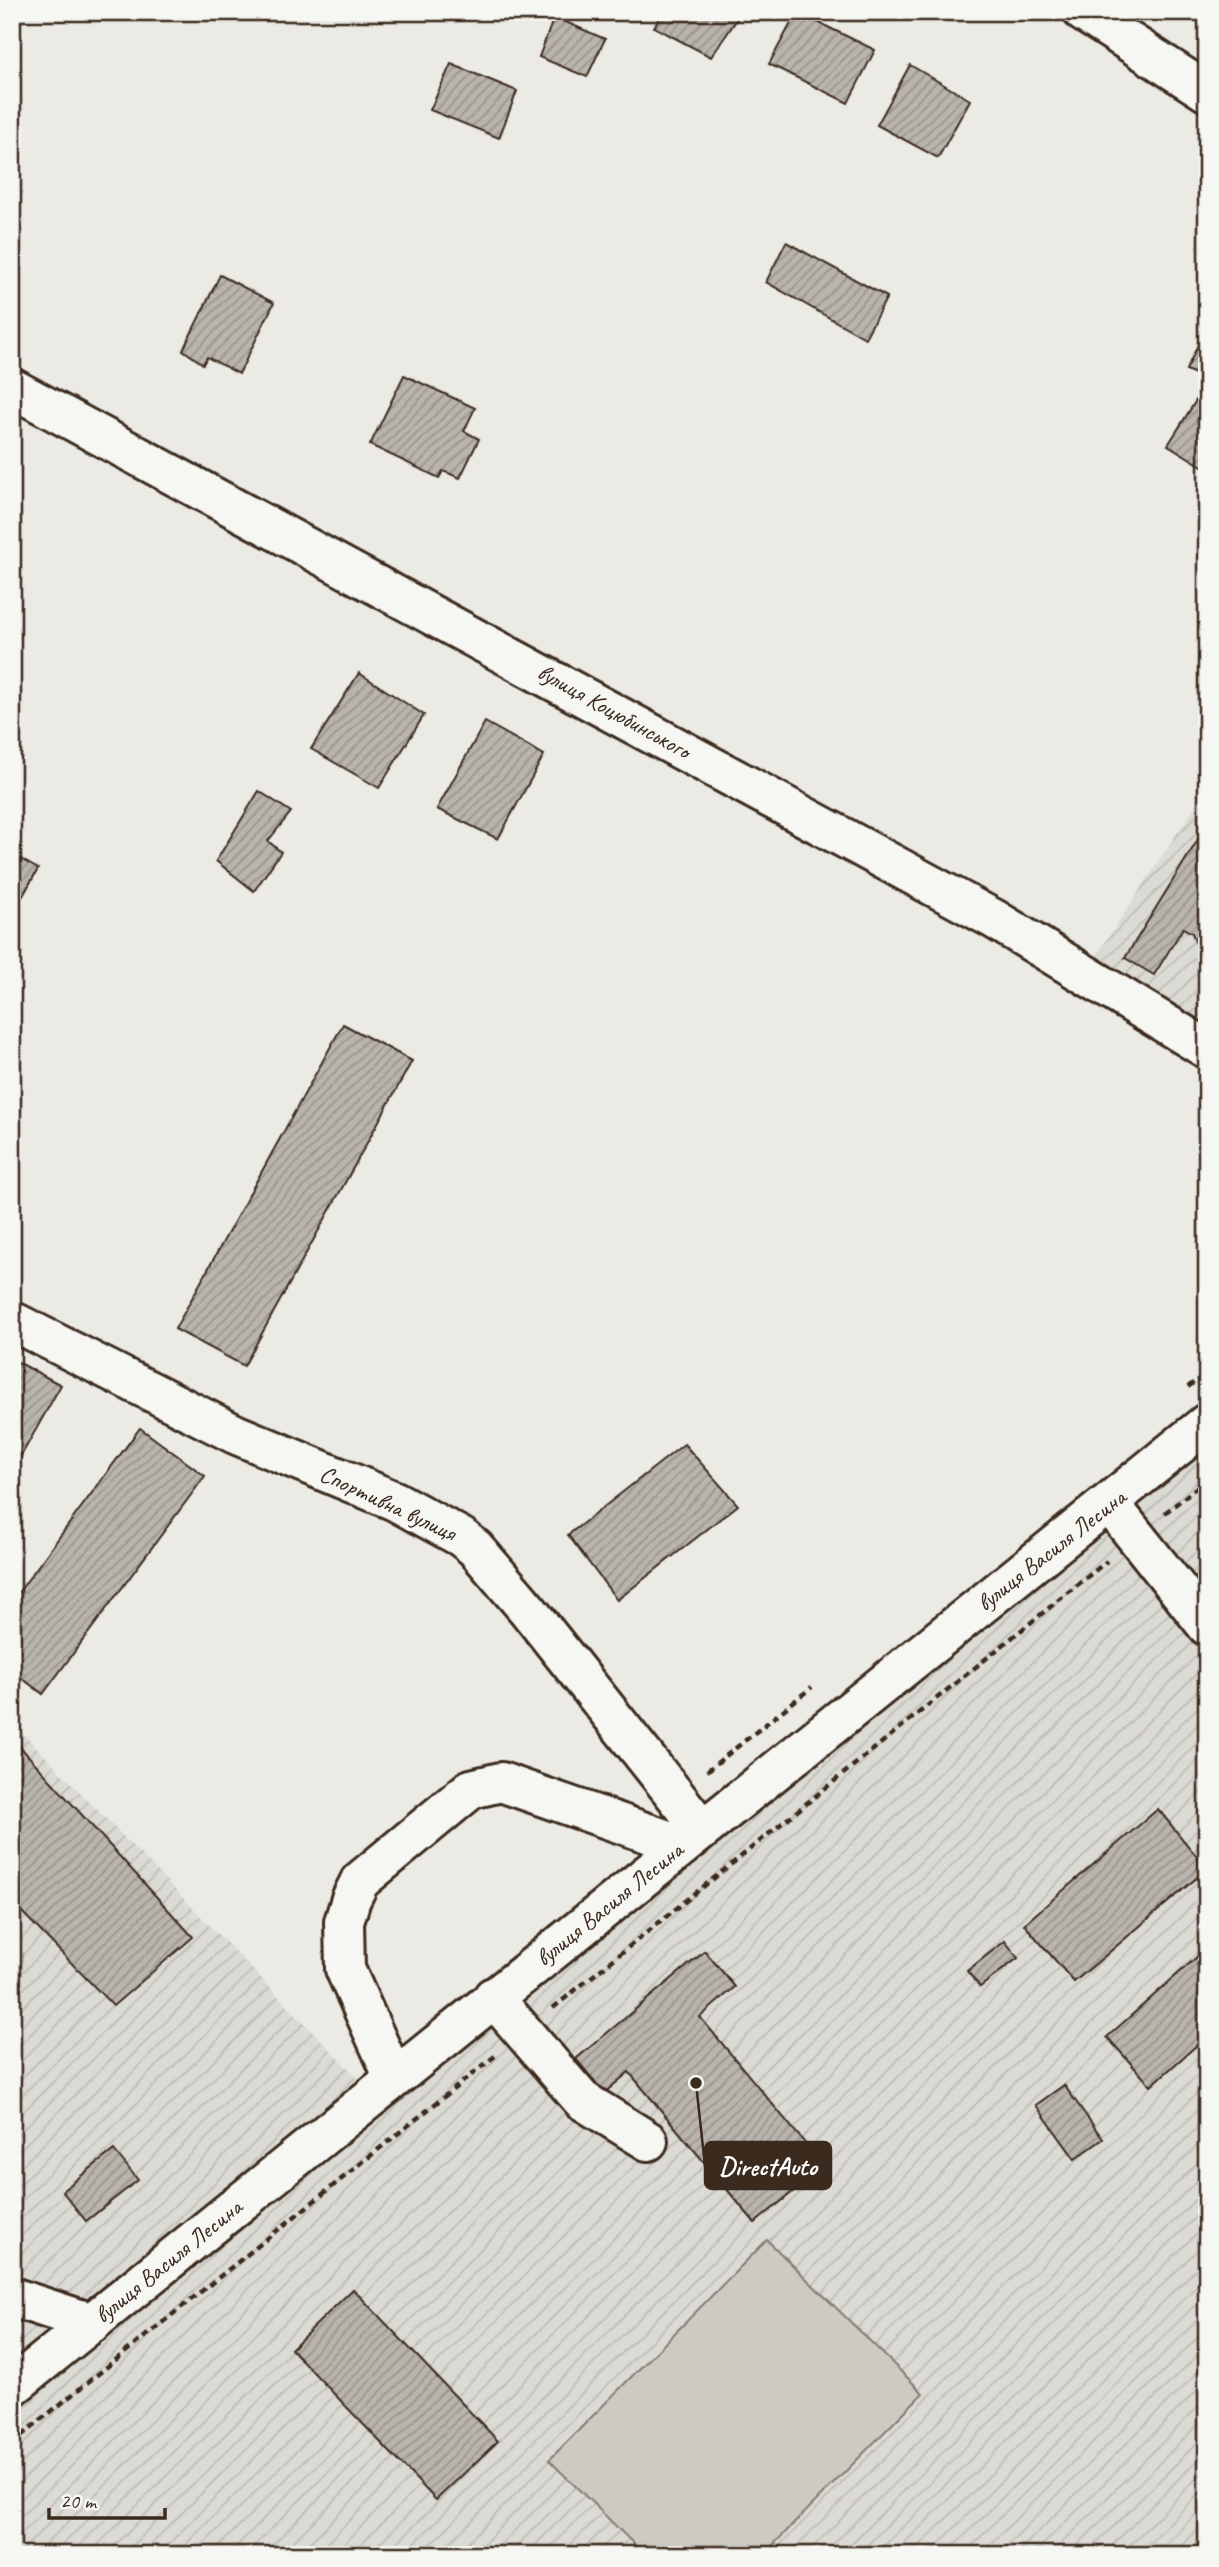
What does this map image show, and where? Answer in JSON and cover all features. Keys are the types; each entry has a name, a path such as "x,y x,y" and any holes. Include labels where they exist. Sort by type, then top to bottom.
{"street":[{"path":"1083,12 1207,92"},
{"name":"вулиця Коцюбинського","path":"12,388 994,919 1207,1049"},
{"name":"Спортивна вулиця","path":"12,1321 235,1434 395,1501 461,1537 475,1548 528,1610 692,1837"},
{"name":"вулиця Василя Лесина","path":"12,2387 493,1997 1110,1504 1207,1423"},
{"path":"1110,1504 1207,1626"},
{"path":"394,2077 345,1969 344,1922 360,1881 471,1789 500,1782 692,1837"},
{"path":"493,1997 582,2100 648,2141"},
{"path":"12,2297 92,2323"}],"path":[{"path":"12,2443 1207,1479"}],"shaded area":[{"path":"1207,788 1207,1043 1088,968"},
{"path":"1207,1432 1207,2555 12,2555 12,1722 384,2105"},
{"path":"767,2240 923,2393 763,2555 645,2555 549,2460"}],"building":[{"path":"663,12 742,12 711,57 654,27"},
{"path":"797,12 875,50 848,103 769,64"},
{"path":"554,17 605,39 587,77 539,57"},
{"path":"451,64 517,91 499,138 430,110"},
{"path":"910,65 970,100 938,158 877,125"},
{"path":"786,242 887,297 865,338 766,282"},
{"path":"220,275 274,303 239,374 207,357 203,364 183,350"},
{"path":"1207,326 1207,379 1186,370"},
{"path":"404,375 475,408 464,431 479,439 460,478 443,471 439,478 370,445"},
{"path":"1207,383 1207,469 1168,445"},
{"path":"359,673 424,715 379,788 311,749"},
{"path":"485,722 544,755 498,839 437,809"},
{"path":"259,791 291,812 268,841 281,852 254,891 216,861"},
{"path":"1207,825 1207,963 1203,962 1192,933 1183,928 1154,975 1125,958"},
{"path":"12,854 38,869 12,915"},
{"path":"343,1024 412,1061 244,1366 175,1329"},
{"path":"12,1359 61,1385 12,1472"},
{"path":"140,1428 205,1476 43,1694 12,1671 12,1601"},
{"path":"684,1444 738,1505 617,1600 568,1535"},
{"path":"12,1738 193,1937 113,2006 21,1911 12,1919"},
{"path":"1158,1809 1207,1869 1074,1982 1024,1924"},
{"path":"1005,1941 1018,1958 980,1987 967,1971"},
{"path":"1207,1948 1207,2036 1151,2086 1107,2037"},
{"path":"705,1951 735,1987 700,2017 824,2166 755,2223 629,2072 604,2093 576,2059"},
{"path":"1064,2085 1103,2139 1075,2159 1036,2105"},
{"path":"114,2150 138,2180 86,2221 62,2191"},
{"path":"353,2289 498,2441 436,2500 291,2349"}],"place":[{"name":"DirectAuto","path":"696,2083"}]}
